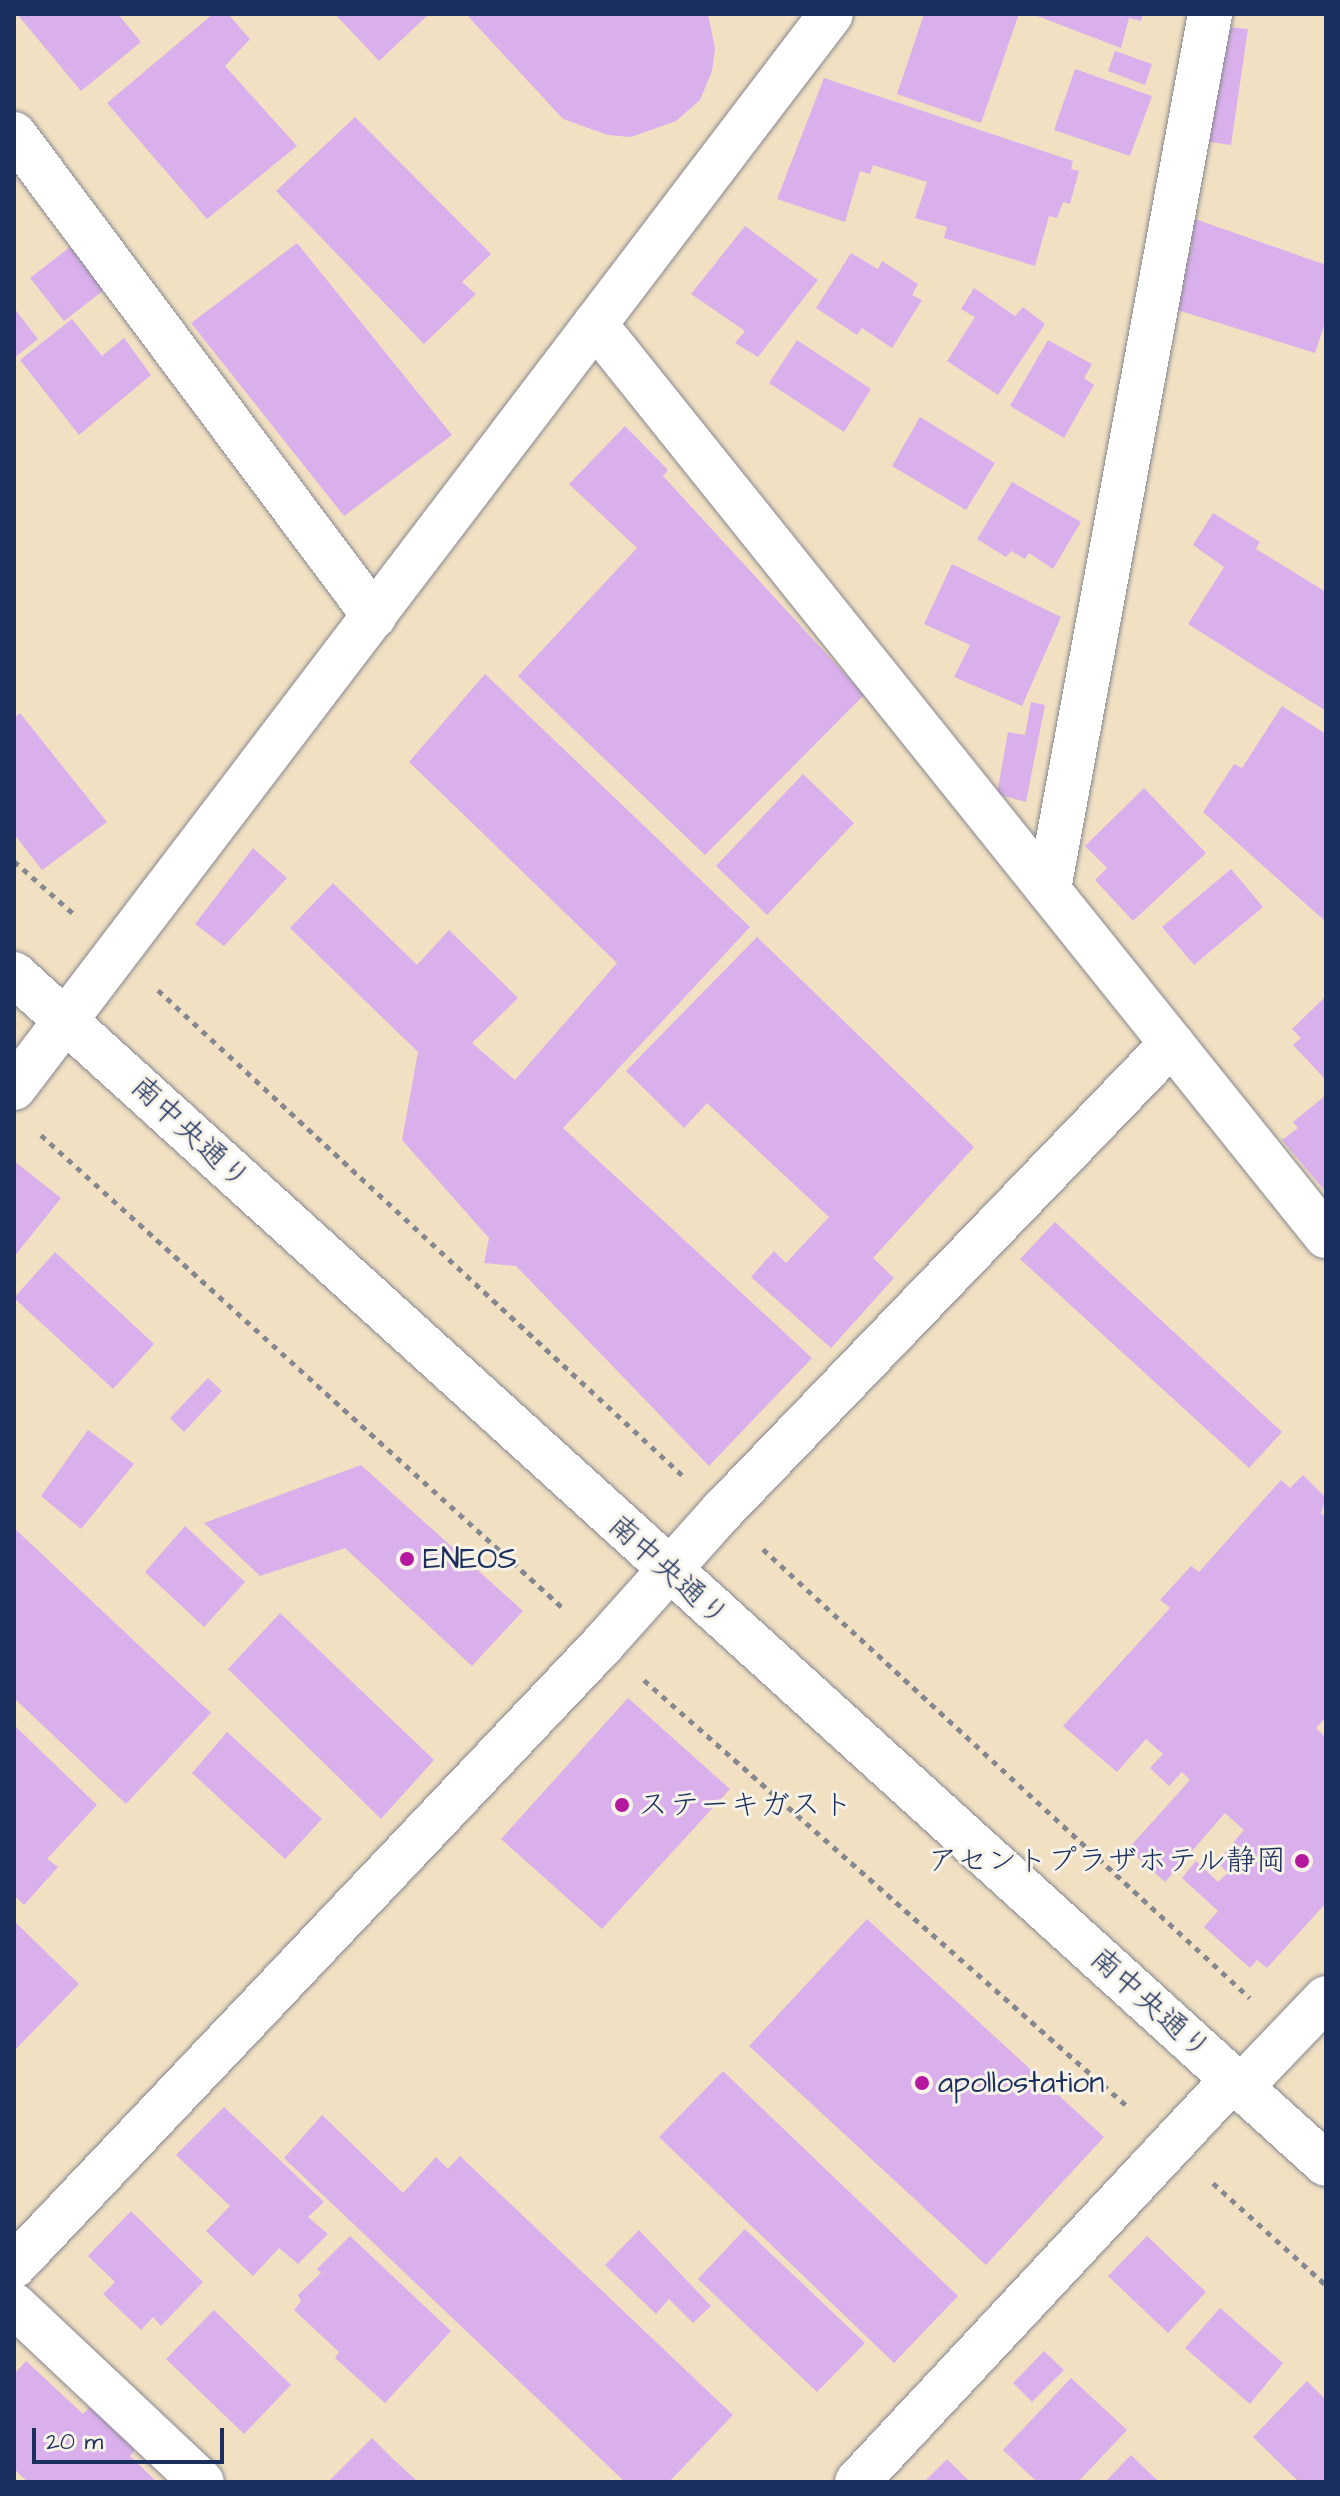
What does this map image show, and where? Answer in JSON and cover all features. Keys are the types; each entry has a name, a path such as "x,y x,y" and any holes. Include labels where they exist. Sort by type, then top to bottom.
{"street":[{"path":"14,1088 831,14"},
{"path":"1049,889 1210,14"},
{"path":"14,134 374,616"},
{"path":"595,324 1326,1236"},
{"name":"南中央通り","path":"14,974 667,1571 1326,2164"},
{"path":"14,2266 603,1644 722,1511 1172,1043"},
{"path":"857,2482 1171,2145 1291,2035 1326,1998"},
{"path":"14,2305 202,2482"}],"path":[{"path":"14,861 116,951 1291,2035"},
{"path":"38,1132 603,1644 1326,2285"}],"building":[{"path":"17,14 118,14 141,42 81,91"},
{"path":"213,14 228,14 250,39 225,66 297,146 207,219 107,103"},
{"path":"335,14 429,14 379,61"},
{"path":"466,14 708,14 715,48 712,71 700,100 676,121 631,137 608,135 563,119"},
{"path":"924,14 1019,14 981,123 897,94"},
{"path":"1032,14 1143,14 1141,21 1129,18 1121,48"},
{"path":"1220,26 1248,29 1231,145 1204,141"},
{"path":"1115,51 1152,64 1145,85 1108,71"},
{"path":"1075,69 1152,96 1130,156 1054,130"},
{"path":"824,78 1073,161 1071,169 1079,171 1070,204 1063,202 1057,218 1049,216 1035,266 944,238 947,227 915,218 927,182 873,165 870,174 860,171 845,222 777,199"},
{"path":"355,117 491,254 462,282 476,294 424,344 276,191"},
{"path":"1192,218 1326,265 1326,319 1315,353 1171,308 1192,245 1183,241"},
{"path":"745,226 818,280 758,357 735,343 745,331 691,294"},
{"path":"297,243 452,435 344,516 191,323"},
{"path":"70,247 104,290 64,321 30,278"},
{"path":"851,253 878,269 882,261 918,284 912,295 922,300 892,348 862,328 857,335 816,308"},
{"path":"974,288 1015,316 1023,307 1045,324 998,395 947,361 975,317 961,309"},
{"path":"14,308 38,339 14,358"},
{"path":"72,319 102,356 124,338 151,375 79,435 20,360"},
{"path":"797,340 871,389 844,432 769,383"},
{"path":"1048,340 1092,364 1084,378 1094,385 1064,438 1010,406"},
{"path":"920,417 995,463 966,510 892,466"},
{"path":"625,426 668,470 663,476 864,695 705,855 518,676 637,548 569,484"},
{"path":"1012,482 1081,522 1053,569 1029,553 1025,559 1011,551 1006,557 977,539"},
{"path":"1213,513 1260,542 1256,549 1326,592 1326,711 1188,624 1224,567 1193,545"},
{"path":"952,564 1061,617 1022,706 954,677 970,645 924,624"},
{"path":"485,674 750,927 563,1128 812,1358 709,1466 516,1266 484,1263 489,1238 402,1140 418,1052 290,928 333,883 417,965 449,930 518,998 472,1043 515,1080 617,963 409,762"},
{"path":"1031,702 1045,705 1026,802 997,794 1008,732 1025,735"},
{"path":"1282,706 1326,734 1326,922 1203,812 1234,764 1242,768"},
{"path":"20,713 107,822 42,870 14,834 14,718"},
{"path":"803,774 854,823 767,915 716,866"},
{"path":"1144,788 1206,853 1133,921 1095,880 1107,868 1085,846"},
{"path":"253,848 287,878 224,946 195,924"},
{"path":"1231,869 1263,907 1194,965 1162,927"},
{"path":"757,937 974,1147 873,1258 894,1278 831,1348 751,1277 774,1251 786,1263 829,1217 707,1103 684,1128 626,1071"},
{"path":"1326,996 1326,1080 1293,1045 1301,1038 1292,1029"},
{"path":"1326,1095 1326,1192 1282,1140 1298,1128 1293,1122"},
{"path":"14,1161 61,1198 14,1257"},
{"path":"1055,1222 1282,1432 1249,1468 1020,1259"},
{"path":"55,1252 154,1344 113,1389 14,1298"},
{"path":"208,1378 222,1391 184,1432 170,1418"},
{"path":"88,1430 134,1464 81,1529 41,1496"},
{"path":"361,1465 523,1611 472,1666 345,1548 260,1576 204,1523"},
{"path":"1303,1475 1326,1498 1321,1513 1326,1518 1326,1717 1316,1728 1326,1738 1326,1903 1267,1968 1257,1960 1250,1968 1204,1927 1218,1911 1182,1878 1196,1861 1218,1882 1228,1873 1217,1862 1244,1830 1225,1813 1165,1882 1128,1849 1190,1780 1182,1772 1169,1786 1150,1768 1163,1754 1146,1739 1117,1772 1063,1726 1170,1608 1160,1600 1191,1566 1199,1572 1281,1480 1290,1488"},
{"path":"185,1526 245,1582 204,1627 145,1572"},
{"path":"14,1528 211,1713 126,1804 14,1698"},
{"path":"280,1613 434,1760 381,1819 228,1669"},
{"path":"628,1698 730,1789 602,1929 501,1839"},
{"path":"14,1725 97,1805 47,1859 58,1867 24,1905 14,1895"},
{"path":"227,1732 322,1819 285,1859 192,1773"},
{"path":"867,1919 1104,2137 986,2265 749,2046"},
{"path":"14,1921 79,1984 14,2051"},
{"path":"723,2071 958,2296 894,2363 659,2137"},
{"path":"224,2107 324,2202 308,2217 328,2234 298,2264 279,2248 253,2276 206,2231 230,2206 176,2155"},
{"path":"322,2115 403,2193 436,2157 448,2169 460,2156 733,2415 669,2482 625,2482 284,2158"},
{"path":"131,2211 203,2282 161,2326 153,2317 141,2330 103,2294 115,2282 88,2256"},
{"path":"745,2229 865,2343 817,2392 698,2279"},
{"path":"639,2230 711,2306 693,2323 669,2299 656,2314 605,2265"},
{"path":"350,2236 451,2331 385,2403 335,2358 339,2352 294,2310 301,2301 298,2295 321,2273 317,2269"},
{"path":"1147,2236 1206,2292 1168,2333 1108,2276"},
{"path":"1220,2308 1283,2363 1250,2404 1185,2348"},
{"path":"214,2310 291,2385 244,2434 166,2359"},
{"path":"1044,2351 1064,2370 1032,2402 1013,2383"},
{"path":"26,2361 83,2414 91,2406 136,2449 130,2456 157,2482 28,2482 14,2469 14,2374"},
{"path":"1071,2378 1127,2430 1078,2482 1037,2482 1003,2450"},
{"path":"1307,2381 1326,2400 1326,2482 1299,2482 1253,2437"},
{"path":"372,2438 393,2459 418,2482 328,2482"},
{"path":"1131,2455 1159,2482 1105,2482"},
{"path":"947,2459 970,2482 924,2482"}],"place":[{"name":"ENEOS","path":"407,1559"},
{"name":"ステーキガスト","path":"622,1805"},
{"name":"アセントプラザホテル静岡","path":"1302,1861"},
{"name":"apollostation","path":"922,2083"}]}
